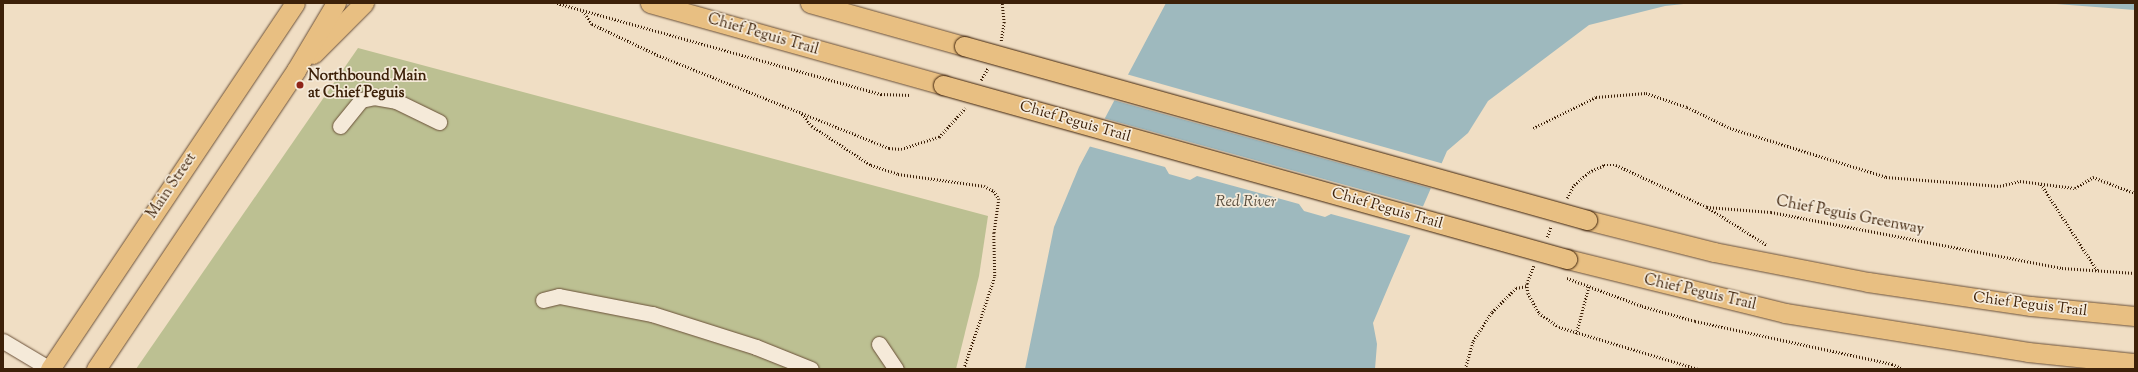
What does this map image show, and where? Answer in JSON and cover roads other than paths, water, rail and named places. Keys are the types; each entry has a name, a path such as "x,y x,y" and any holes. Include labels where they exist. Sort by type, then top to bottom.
{"main road":[{"name":"Main Street","path":"50,369 295,3"},
{"path":"96,369 296,70 336,3"},
{"path":"296,70 364,3"},
{"name":"Chief Peguis Trail","path":"650,3 943,85 1565,268 1785,313 2028,352 2135,363"},
{"name":"Chief Peguis Trail","path":"810,3 1588,220 1714,252 1853,280 2031,306 2135,316"}],"lane":[{"path":"340,126 361,100 374,97 396,101 439,122"},
{"path":"543,300 559,296 652,314 756,347 811,369"},
{"path":"3,341 50,369"},
{"path":"879,344 896,369"}],"water":[{"name":"Red River","path":"1166,3 1693,3 1665,6 1589,25 1488,101 1468,133 1447,151 1373,323 1377,344 1375,369 1025,369 1054,227 1079,167"},
{"path":"2043,3 2135,3 2135,10"}],"place":[{"name":"Northbound Main at Chief Peguis","path":"300,85"}]}
